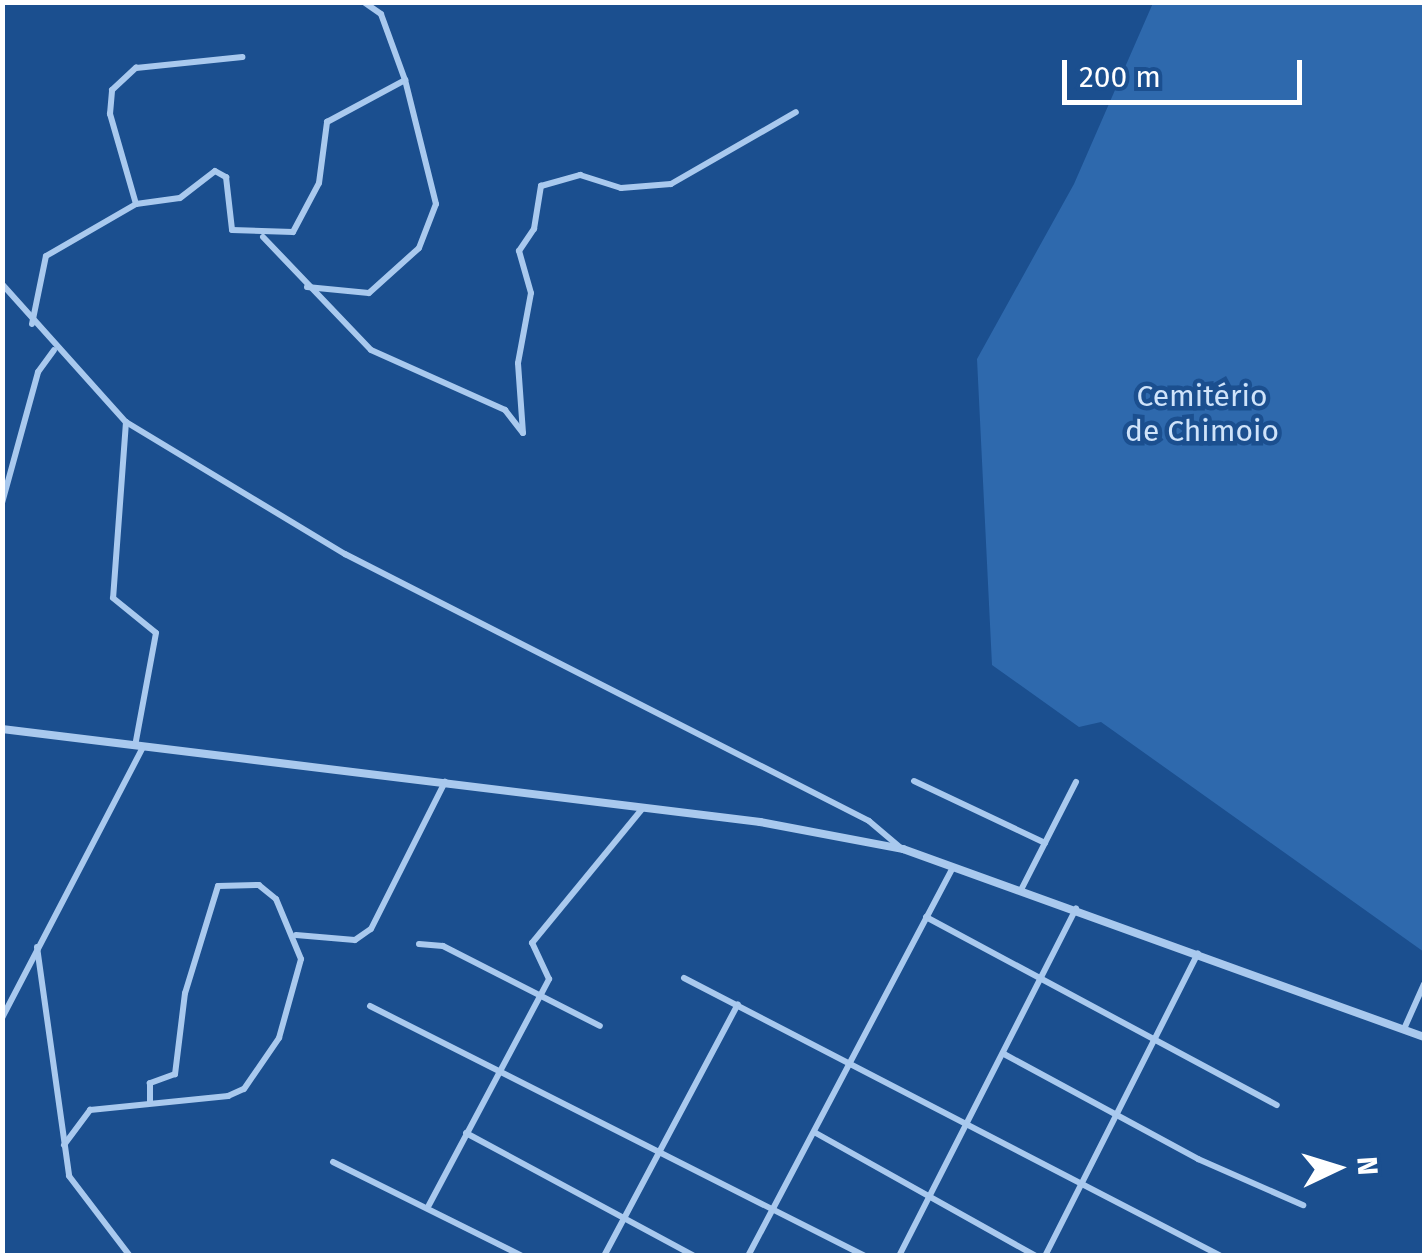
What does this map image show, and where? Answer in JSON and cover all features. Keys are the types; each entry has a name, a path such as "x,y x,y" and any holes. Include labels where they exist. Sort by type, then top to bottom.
{"street":[{"path":"307,286 362,296 423,242 436,204 431,156 405,80 377,5 364,2"},
{"path":"136,204 110,114 112,90 136,68 242,57"},
{"path":"263,237 297,228 324,167 328,122 405,80"},
{"path":"32,324 46,256 136,204 180,198 221,172 226,223 263,237 371,350 505,410 524,434 518,362 532,294 519,251 540,186 580,175 628,188 671,184 796,112"},
{"path":"2,284 54,350 126,422 329,545 868,822 903,850"},
{"path":"2,503 38,372 54,350"},
{"path":"2,1018 139,747 156,632 113,598 126,422"},
{"path":"2,454 15,457"},
{"path":"2,729 643,808 903,850 1022,888 1424,1037"},
{"path":"914,780 1045,843"},
{"path":"296,935 355,940 371,928 445,782"},
{"path":"1022,888 1076,782"},
{"path":"430,1206 549,977 532,944 643,808"},
{"path":"748,1256 953,866"},
{"path":"64,1145 90,1110 150,1102 244,1089 279,1038 301,959 296,935 259,884 218,886 182,1006 175,1074 150,1083 150,1102"},
{"path":"899,1256 968,1127 1076,908"},
{"path":"926,917 1042,976 1154,1044 1277,1105"},
{"path":"419,944 443,946 600,1026"},
{"path":"37,947 64,1145 73,1184 130,1256"},
{"path":"1045,1256 1198,952"},
{"path":"684,978 851,1060 968,1127 1221,1256"},
{"path":"1404,1029 1424,984"},
{"path":"604,1256 738,1004"},
{"path":"370,1006 501,1067 774,1205 865,1256"},
{"path":"1004,1054 1303,1205"},
{"path":"814,1132 1036,1256"},
{"path":"466,1133 694,1256"},
{"path":"333,1162 430,1206 522,1256"}],"green space":[{"name":"Cemitério de Chimoio","path":"1153,3 1424,3 1424,952 1101,722 1079,727 992,665 977,359 1074,184"}]}
